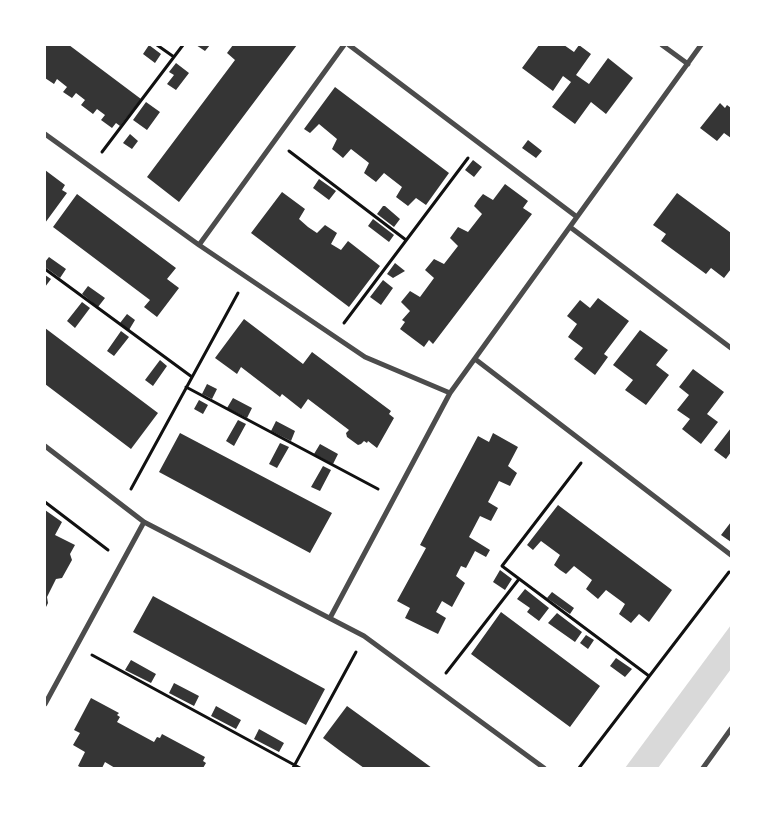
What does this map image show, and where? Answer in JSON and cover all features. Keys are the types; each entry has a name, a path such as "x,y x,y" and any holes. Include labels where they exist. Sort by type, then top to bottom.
{"street":[{"path":"199,245 344,45"},
{"path":"349,45 577,217"},
{"path":"662,45 688,64"},
{"path":"330,618 450,393 701,45"},
{"path":"45,134 199,245 365,357 450,393"},
{"path":"570,227 731,348"},
{"path":"475,359 731,556"},
{"path":"45,446 144,522 364,636 544,768"},
{"path":"45,704 144,522"},
{"path":"703,768 731,729"}],"path":[{"path":"157,45 174,57"},
{"path":"90,168 183,45"},
{"path":"275,140 406,240"},
{"path":"334,336 479,143"},
{"path":"45,269 192,377"},
{"path":"122,505 246,277"},
{"path":"186,388 395,497"},
{"path":"592,448 502,566 649,676"},
{"path":"45,502 123,561"},
{"path":"579,768 731,569"},
{"path":"435,688 519,579"},
{"path":"294,766 364,636"},
{"path":"76,646 300,768"}],"shaded area":[{"path":"731,625 731,669 658,768 625,768"}],"building":[{"path":"45,45 69,45 141,99 120,126 116,123 112,128 101,120 105,115 97,109 93,114 81,105 85,100 76,93 72,98 63,92 67,87 57,79 54,84 45,78"},
{"path":"149,45 161,54 155,63 143,54"},
{"path":"196,45 210,45 205,51"},
{"path":"233,45 297,45 179,202 147,177 235,60 227,53"},
{"path":"539,45 564,45 574,52 579,45 591,54 576,75 589,84 608,58 633,78 606,114 591,102 575,124 552,107 571,82 563,76 553,91 522,68"},
{"path":"176,63 189,73 176,90 167,84 174,75 169,72"},
{"path":"335,87 449,173 426,205 416,198 408,206 396,197 402,187 384,173 376,182 364,173 369,163 351,149 343,158 332,149 337,139 319,124 310,133 304,129"},
{"path":"146,102 160,112 147,130 133,120"},
{"path":"720,103 725,108 727,105 731,108 731,138 724,133 717,141 700,128"},
{"path":"130,134 138,141 132,149 123,143"},
{"path":"528,140 542,151 536,158 522,148"},
{"path":"473,160 482,167 474,177 465,170"},
{"path":"45,170 65,185 62,190 67,193 45,223"},
{"path":"319,179 336,191 329,200 313,188"},
{"path":"505,184 528,201 523,208 532,214 433,344 429,340 424,347 400,329 405,322 402,320 410,311 401,302 410,291 420,297 434,278 425,270 434,259 444,264 458,246 450,238 458,227 468,232 482,214 474,206 478,200 483,194 493,200"},
{"path":"282,192 305,209 299,219 308,227 317,233 325,225 337,233 331,244 341,250 348,241 380,266 349,307 251,233"},
{"path":"677,193 731,233 731,269 724,278 711,268 706,274 661,241 666,234 653,225"},
{"path":"77,194 176,268 167,279 179,288 157,317 144,307 150,300 53,227"},
{"path":"383,206 400,219 394,227 377,214"},
{"path":"373,219 394,235 389,242 368,226"},
{"path":"49,257 66,269 60,278 45,267 45,262"},
{"path":"395,263 405,271 393,278 387,274"},
{"path":"45,275 51,279 45,287"},
{"path":"383,280 393,288 381,305 370,297"},
{"path":"88,286 105,298 98,307 82,294"},
{"path":"598,298 629,321 604,354 608,357 595,375 574,359 583,348 568,337 577,324 567,316 580,300 590,308"},
{"path":"82,302 90,308 75,328 67,321"},
{"path":"127,314 135,320 129,330 120,323"},
{"path":"244,319 303,364 312,352 391,411 389,414 394,418 377,448 368,441 358,445 347,437 346,433 349,430 308,399 301,409 282,394 280,397 241,367 237,374 215,358"},
{"path":"45,328 158,413 131,449 45,384"},
{"path":"640,330 668,350 656,365 669,375 646,405 625,390 633,380 613,365"},
{"path":"121,331 129,337 114,356 107,351"},
{"path":"160,360 167,366 153,386 145,380"},
{"path":"693,369 724,392 707,414 718,422 701,444 682,429 690,419 677,410 689,395 679,387"},
{"path":"207,384 217,389 212,399 202,394"},
{"path":"233,398 252,408 247,418 227,408"},
{"path":"199,400 208,405 203,414 194,409"},
{"path":"238,420 246,424 234,446 226,441"},
{"path":"276,421 295,431 291,441 271,431"},
{"path":"731,428 731,452 726,459 714,450"},
{"path":"180,433 332,513 310,553 159,472"},
{"path":"493,433 518,447 508,466 517,473 510,486 499,481 488,502 498,508 491,521 480,516 469,537 490,550 486,557 475,551 466,568 461,566 456,576 465,583 452,607 442,601 436,612 446,618 438,634 405,618 410,608 397,601 426,548 420,545 478,436 489,442"},
{"path":"280,443 289,447 277,468 269,464"},
{"path":"320,444 338,454 333,464 314,454"},
{"path":"323,466 331,470 320,491 311,487"},
{"path":"558,505 672,590 649,622 639,614 631,623 619,614 625,604 606,590 598,599 586,589 592,580 574,566 566,574 560,570 554,565 560,555 541,541 533,550 527,545"},
{"path":"45,510 62,522 55,535 75,545 70,554 72,560 62,578 56,579 47,597 48,603 45,609"},
{"path":"731,522 731,542 721,535"},
{"path":"500,570 512,579 505,590 493,582"},
{"path":"525,589 549,608 539,621 527,612 530,608 517,599"},
{"path":"552,592 574,608 570,614 547,598"},
{"path":"153,596 325,689 306,725 133,632"},
{"path":"501,612 600,686 570,727 471,654"},
{"path":"557,613 582,632 575,642 548,623"},
{"path":"586,635 594,640 588,649 580,643"},
{"path":"616,658 632,669 625,677 610,666"},
{"path":"131,660 156,674 151,683 125,670"},
{"path":"174,683 199,696 194,706 169,693"},
{"path":"91,698 119,713 117,715 120,717 117,722 154,742 162,734 205,757 203,761 206,763 203,768 115,768 105,762 102,768 82,768 78,766 85,752 73,745 80,733 74,730"},
{"path":"216,706 241,720 236,729 211,716"},
{"path":"347,706 432,768 364,768 343,753 323,738"},
{"path":"259,729 284,743 279,752 254,739"}]}
